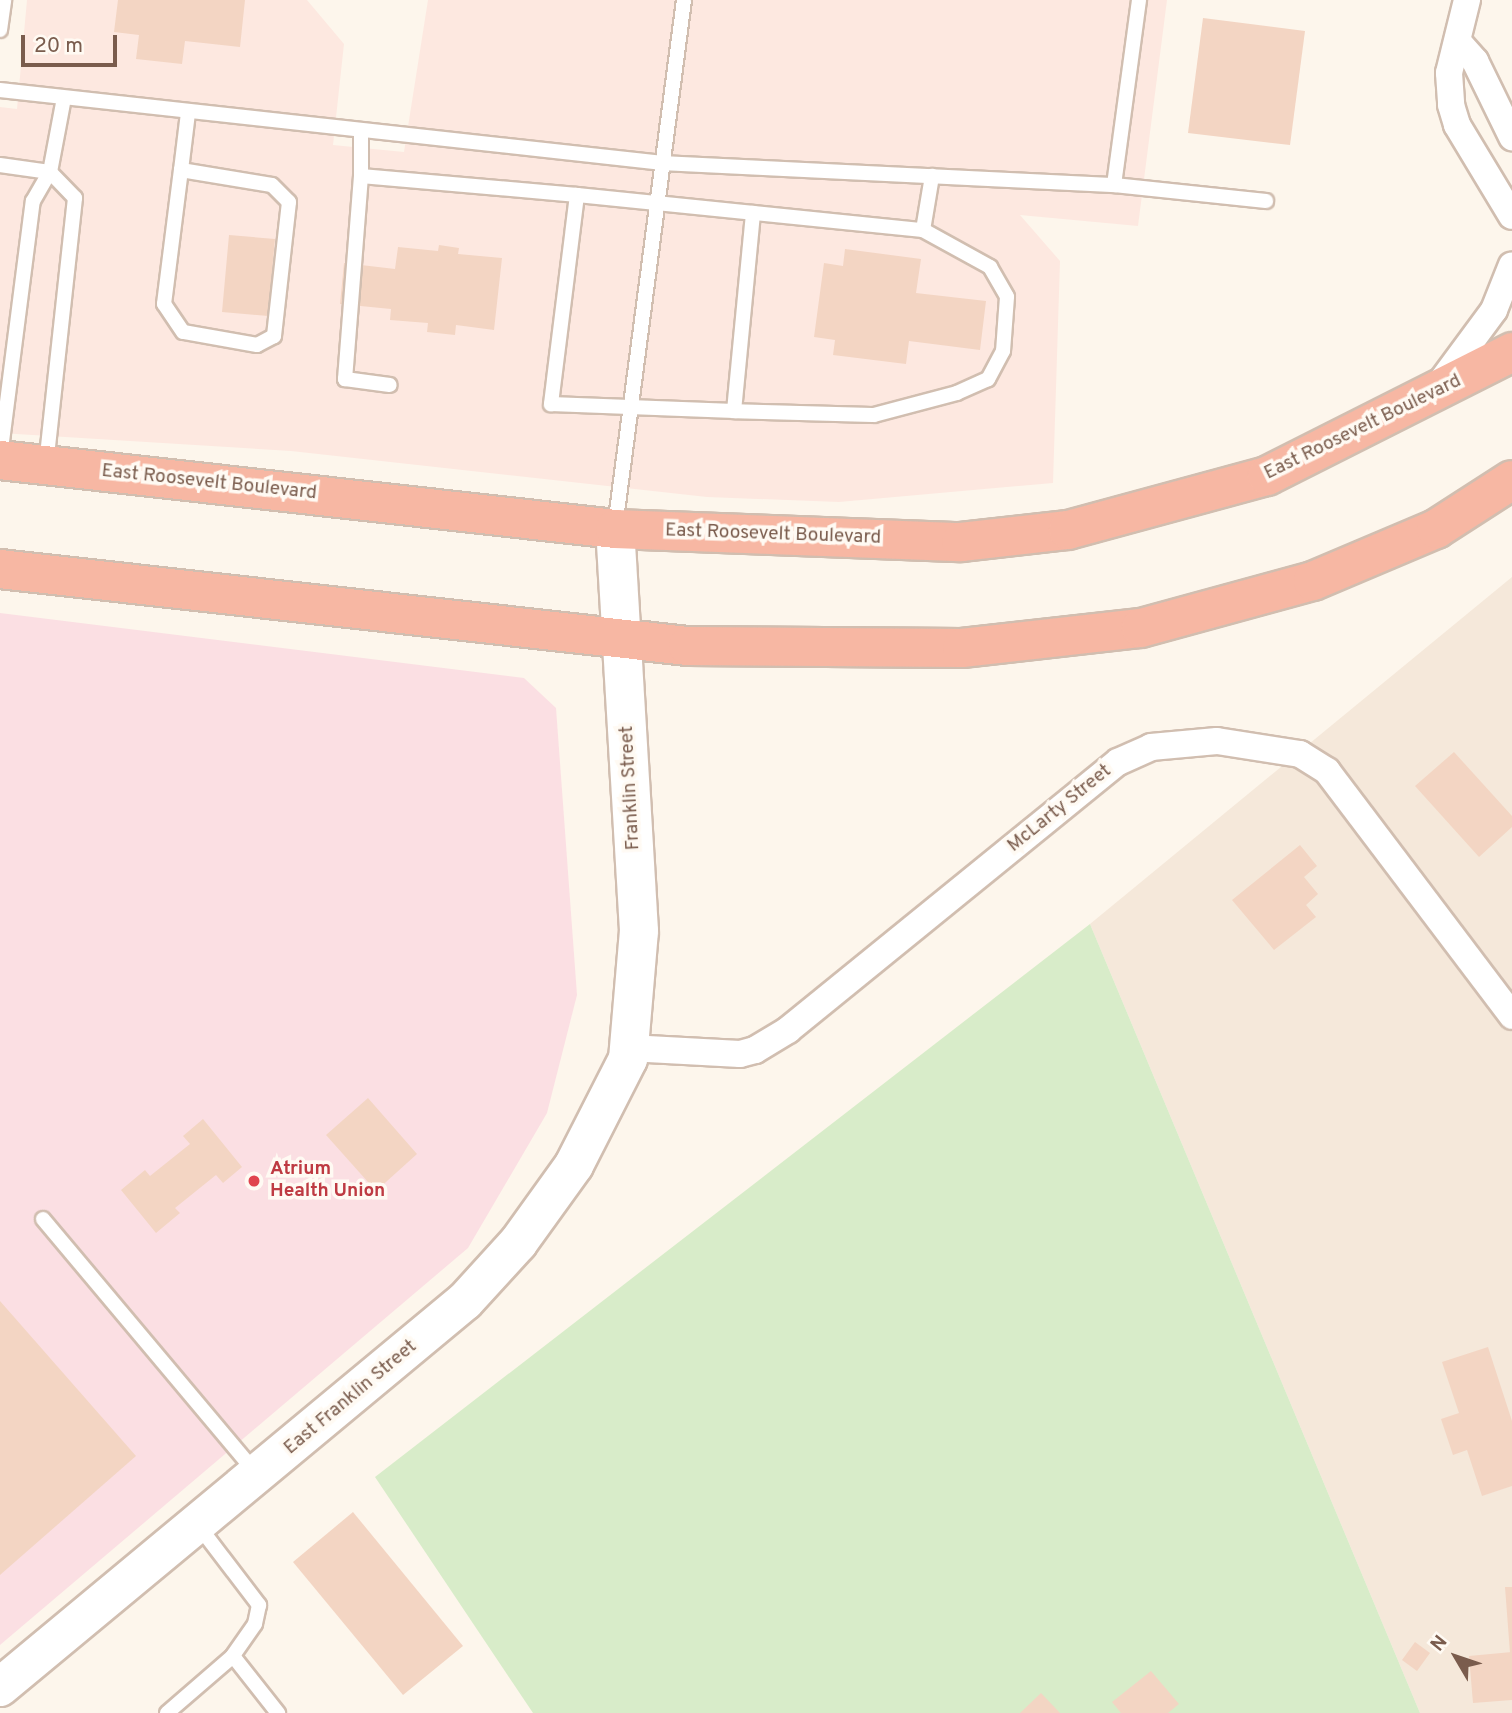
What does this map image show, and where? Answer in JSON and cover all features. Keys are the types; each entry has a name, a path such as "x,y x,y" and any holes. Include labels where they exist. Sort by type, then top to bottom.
{"highway":[{"name":"East Roosevelt Boulevard","path":"0,459 615,529 961,542 1068,530 1267,476 1512,352"},
{"path":"0,569 688,646 962,648 1141,628 1312,582 1436,528 1512,480"}],"main road":[{"name":"Franklin Street","path":"615,529 639,931 629,1048"},
{"name":"East Franklin Street","path":"8,1674 198,1525 465,1301 518,1243 574,1165 628,1059 629,1048"}],"street":[{"path":"1467,0 1459,43 1449,74 1457,125 1512,216"},
{"path":"1459,43 1475,61 1512,137"},
{"path":"1429,396 1475,340 1494,310 1512,265"},
{"name":"McLarty Street","path":"629,1048 740,1054 755,1050 788,1030 1118,762 1151,747 1217,741 1300,754 1327,771 1512,1016"}],"lane":[{"path":"0,30 4,0"},
{"path":"615,529 684,0"},
{"path":"1114,185 1139,0"},
{"path":"0,90 188,113 663,163 1114,185 1265,201"},
{"path":"0,459 33,201 50,172 64,98"},
{"path":"181,170 272,185 289,202 274,336 257,345 183,332 164,304 188,113"},
{"path":"361,132 361,176 345,379 390,385"},
{"path":"0,165 50,172 75,198 46,465"},
{"path":"361,176 659,202 923,230 989,267 1007,297 1003,351 988,379 957,394 874,415 551,404 577,195"},
{"path":"923,230 932,176"},
{"path":"734,411 753,212"},
{"path":"43,1219 258,1475"},
{"path":"167,1713 233,1656 255,1624 259,1605 198,1525"},
{"path":"233,1656 278,1713"}],"shaded area":[{"path":"27,0 307,0 344,44 333,145 404,152 428,0 1167,0 1138,226 1020,215 1060,261 1053,483 839,502 707,497 291,451 0,433 0,107 17,109"},
{"path":"1512,577 1512,1713 1420,1713 1090,924"},
{"name":"Atrium Health Union","path":"0,613 524,678 556,708 577,995 547,1113 468,1248 0,1645"}],"green space":[{"path":"1090,924 1420,1713 533,1713 375,1477"}],"building":[{"path":"118,0 245,0 240,47 185,41 182,64 136,59 139,35 114,32"},
{"path":"1203,18 1305,31 1290,145 1188,133"},
{"path":"229,235 275,239 268,316 222,312"},
{"path":"439,245 459,248 458,254 502,258 494,330 456,325 455,335 427,332 428,323 390,320 391,309 340,304 344,263 395,269 398,247 438,251"},
{"path":"845,249 921,259 916,293 986,301 980,350 909,341 906,364 833,355 835,340 814,337 824,263 843,266"},
{"path":"1454,752 1512,816 1512,827 1479,857 1415,786"},
{"path":"1300,845 1317,866 1304,877 1318,894 1306,905 1316,917 1274,950 1232,900"},
{"path":"368,1098 417,1154 376,1191 326,1135"},
{"path":"203,1119 242,1167 223,1183 216,1175 175,1208 180,1213 156,1233 121,1190 145,1170 150,1176 190,1144 183,1136"},
{"path":"0,1301 136,1456 0,1575"},
{"path":"1488,1347 1512,1421 1512,1486 1482,1496 1467,1450 1453,1455 1441,1419 1459,1413 1442,1362"},
{"path":"353,1512 463,1646 403,1695 293,1562"},
{"path":"1505,1587 1512,1587 1510,1653"},
{"path":"1415,1642 1430,1653 1417,1671 1402,1660"},
{"path":"1512,1652 1512,1700 1473,1703 1469,1656"},
{"path":"1151,1671 1179,1704 1168,1713 1121,1713 1112,1702"},
{"path":"1041,1693 1060,1713 1020,1713"}],"place":[{"name":"Atrium Health Union","path":"254,1181"}]}
